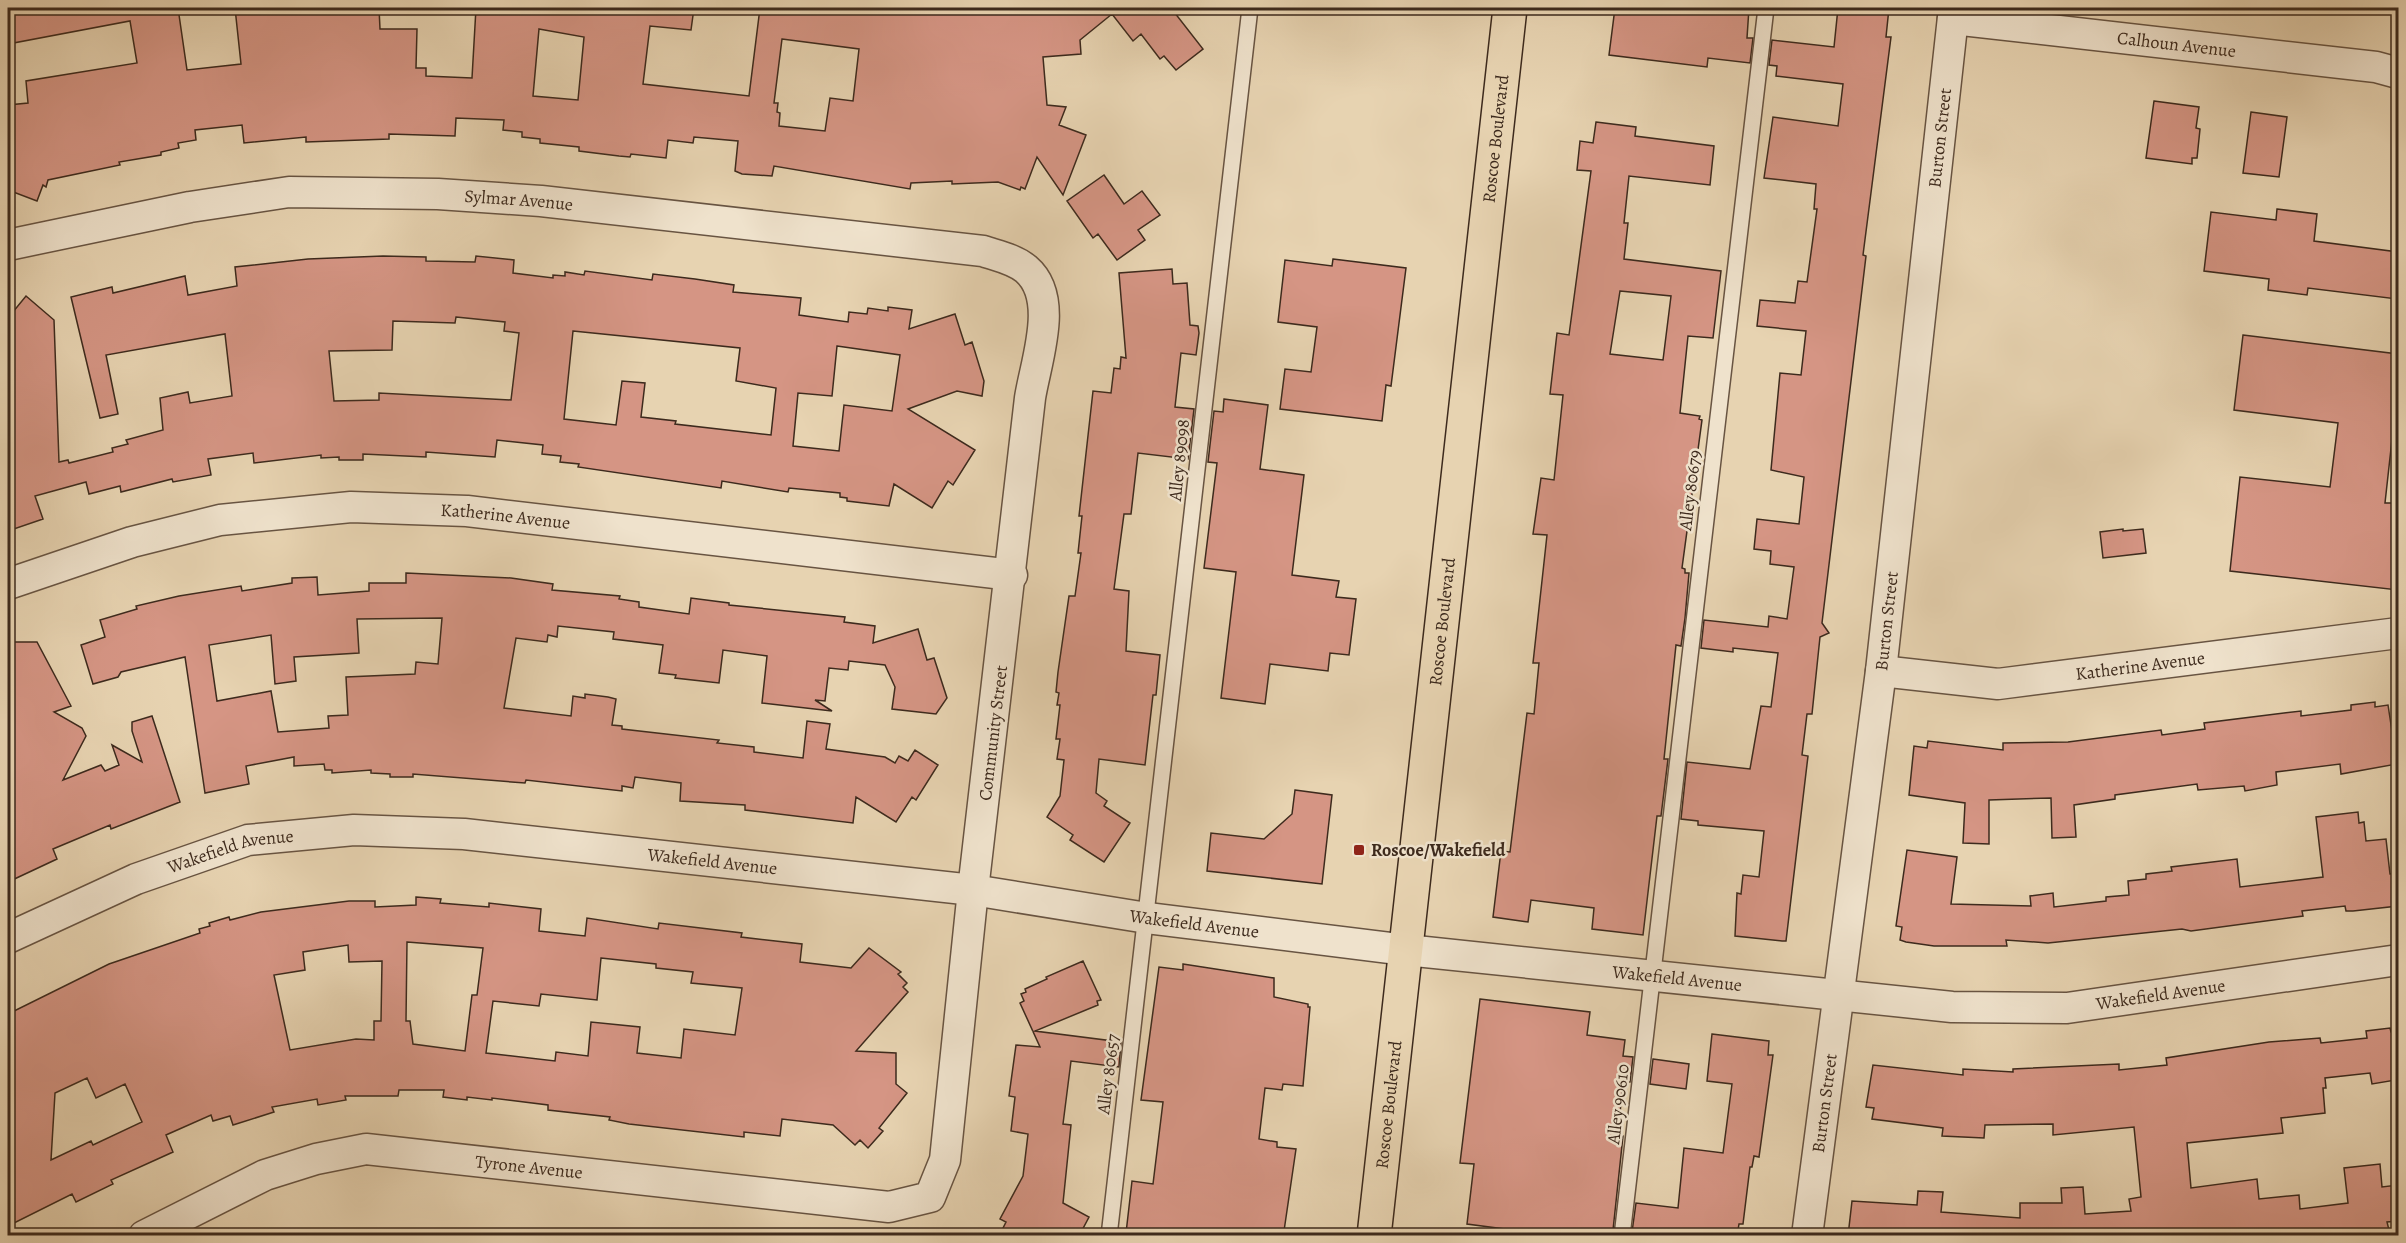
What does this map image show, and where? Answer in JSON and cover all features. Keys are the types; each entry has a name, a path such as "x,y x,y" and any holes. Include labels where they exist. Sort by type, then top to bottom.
{"main road":[{"name":"Roscoe Boulevard","path":"1374,1236 1510,8"}],"street":[{"name":"Calhoun Avenue","path":"1954,13 2376,67 2398,73"},
{"name":"Burton Street","path":"1807,1236 1836,997 1881,671 1954,13"},
{"name":"Sylmar Avenue","path":"8,245 190,207 289,192 438,194 541,201 983,251 1015,262 1027,270"},
{"name":"Community Street","path":"930,1197 945,1160 973,890 1012,575 1030,398 1043,318 1043,299 1038,284 1027,270"},
{"name":"Katherine Avenue","path":"8,584 132,542 220,520 351,507 467,511 1012,575"},
{"name":"Katherine Avenue","path":"1881,671 1998,684 2398,633"},
{"name":"Wakefield Avenue","path":"8,939 136,879 249,840 354,830 464,834 973,890 1147,918 1406,950 1836,997 1952,1007 2067,1008 2398,960"},
{"name":"Tyrone Avenue","path":"151,1234 266,1175 316,1159 366,1149 889,1207 930,1197"}],"lane":[{"name":"Alley 89098","path":"1147,918 1250,8"},
{"name":"Alley 80679","path":"1652,976 1766,8"},
{"name":"Alley 80657","path":"1109,1236 1147,918"},
{"name":"Alley 90610","path":"1622,1236 1652,976"}],"building":[{"path":"8,8 178,8 187,70 241,64 235,8 379,8 380,29 417,29 416,68 426,68 426,76 472,78 476,8 694,8 691,30 650,26 643,84 749,96 760,8 1005,8 1004,14 1083,8 1171,8 1203,49 1176,70 1164,56 1160,59 1141,34 1133,41 1112,14 1080,40 1081,54 1043,57 1047,105 1066,107 1059,125 1086,135 1063,195 1037,157 1025,189 1021,187 1020,190 998,182 952,184 952,181 911,183 910,189 774,166 772,176 742,174 735,171 738,141 694,137 693,143 668,140 666,158 631,154 630,157 579,151 579,147 540,143 540,139 522,137 522,132 503,130 504,120 456,118 455,136 389,134 389,139 306,142 306,137 244,143 242,125 195,130 196,140 178,143 179,148 161,152 161,155 119,162 120,165 48,180 46,187 43,185 37,201 8,190 8,105 28,103 26,81 137,63 130,21 8,44","holes":["539,29 584,37 578,100 533,96","782,39 859,49 853,101 830,98 825,131 779,126 778,103 774,103"]},
{"path":"1615,8 1749,8 1747,38 1753,38 1750,63 1708,58 1707,67 1609,55"},
{"path":"1838,8 1889,8 1886,37 1891,37 1863,255 1866,256 1822,623 1829,633 1820,637 1812,714 1807,714 1802,755 1808,756 1786,941 1782,941 1735,936 1737,893 1741,894 1743,875 1759,877 1764,831 1698,825 1698,821 1681,819 1687,762 1750,769 1761,706 1771,707 1778,653 1733,648 1733,652 1701,648 1704,620 1768,627 1769,616 1787,619 1794,567 1770,564 1771,551 1754,549 1757,519 1799,524 1804,477 1771,470 1780,373 1801,375 1806,331 1757,326 1760,300 1795,303 1798,281 1807,282 1817,209 1814,209 1816,184 1764,178 1773,117 1838,126 1843,84 1776,76 1777,66 1769,65 1772,40 1834,47"},
{"path":"2154,101 2199,107 2196,128 2200,129 2197,158 2192,158 2192,164 2146,158"},
{"path":"2251,112 2287,117 2279,177 2243,173"},
{"path":"1596,122 1636,127 1635,136 1714,146 1710,185 1629,176 1624,223 1628,223 1624,259 1721,271 1713,338 1688,336 1680,413 1700,416 1699,419 1702,420 1682,568 1685,569 1685,573 1689,573 1685,618 1681,646 1676,645 1664,759 1668,759 1661,816 1657,816 1643,935 1592,929 1594,908 1531,900 1528,922 1493,917 1501,851 1510,852 1527,713 1534,714 1539,663 1533,663 1547,535 1533,534 1541,478 1554,480 1563,395 1550,394 1557,333 1569,335 1591,171 1577,170 1580,141 1593,143","holes":["1620,291 1671,296 1663,360 1610,354"]},
{"path":"1104,175 1124,204 1142,191 1160,215 1138,230 1145,240 1117,260 1098,234 1093,238 1067,201"},
{"path":"2277,209 2317,214 2314,241 2398,252 2397,299 2308,288 2307,295 2268,290 2269,279 2204,271 2211,212 2276,220"},
{"path":"383,256 426,257 426,261 475,262 476,256 514,260 513,273 553,278 553,275 565,276 565,272 584,275 585,271 652,280 653,274 734,285 733,292 801,298 799,315 848,322 849,312 867,314 868,308 888,311 888,307 912,310 909,329 955,314 965,345 972,342 984,381 982,396 957,391 908,409 975,450 953,485 948,481 932,508 894,484 889,506 847,501 847,498 840,497 840,493 789,488 788,492 722,481 721,488 578,467 579,464 560,462 561,456 542,454 543,445 497,440 495,457 426,452 426,457 363,454 363,460 339,460 339,457 321,458 321,455 254,463 253,453 208,459 211,475 173,482 172,479 121,492 120,486 89,494 86,482 35,496 43,519 8,531 8,318 26,296 54,320 59,462 68,460 69,463 113,452 112,448 128,444 126,440 163,430 160,398 188,392 190,403 232,396 225,334 106,355 118,414 100,418 71,297 112,287 113,293 185,276 188,295 237,286 235,267 308,259","holes":["456,317 505,322 504,331 519,333 511,400 379,393 379,400 334,401 329,351 392,350 393,321 455,323","573,331 740,348 736,381 776,388 771,435 675,424 676,421 641,417 645,383 622,381 616,425 564,419","837,346 900,355 892,411 844,405 839,451 793,446 798,393 832,396"]},
{"path":"1333,259 1406,268 1391,386 1386,385 1382,421 1280,409 1285,369 1311,372 1317,327 1278,322 1285,260 1332,266"},
{"path":"1172,269 1173,284 1187,283 1190,325 1198,326 1199,333 1196,355 1181,353 1175,407 1194,409 1188,459 1138,453 1131,514 1124,514 1114,589 1129,591 1126,651 1160,655 1145,765 1099,759 1096,793 1107,801 1104,806 1130,823 1104,862 1070,840 1073,835 1047,817 1060,796 1064,760 1057,759 1060,739 1056,739 1060,705 1057,705 1059,693 1056,692 1058,672 1069,596 1075,596 1081,553 1078,553 1082,516 1079,516 1093,391 1111,393 1114,368 1120,369 1121,357 1126,358 1119,273"},
{"path":"2243,335 2398,354 2398,385 2385,503 2398,503 2398,590 2230,571 2240,477 2330,487 2338,423 2234,410"},
{"path":"1224,399 1268,405 1260,469 1304,475 1292,575 1339,581 1336,597 1356,599 1349,655 1330,653 1328,671 1270,664 1265,704 1221,698 1236,572 1204,568 1217,463 1208,462 1214,411 1223,412"},
{"path":"2123,529 2123,531 2143,529 2146,553 2103,558 2100,532"},
{"path":"406,573 511,578 553,584 552,590 620,596 619,599 639,602 639,607 689,614 691,598 729,603 729,605 845,617 844,622 875,626 873,643 918,629 927,660 934,658 947,698 936,714 892,709 895,687 885,665 849,661 848,670 829,668 825,701 815,700 832,711 762,703 767,656 723,650 719,683 675,678 676,675 659,673 663,645 613,639 614,632 558,626 557,637 548,635 547,642 516,638 504,708 571,716 573,696 585,698 585,694 608,697 616,699 612,725 622,726 622,729 719,740 717,743 754,747 754,752 803,758 807,721 830,724 826,749 885,757 895,763 899,756 908,761 915,750 938,765 916,800 912,797 896,822 856,797 853,823 745,810 745,805 680,801 681,783 635,777 633,788 622,786 622,791 526,780 525,783 413,774 413,777 390,777 390,774 371,773 371,770 332,773 332,770 325,770 324,764 294,766 294,757 246,766 249,784 205,793 185,657 121,672 118,677 93,684 81,645 105,637 100,620 137,609 136,606 179,596 241,586 242,591 292,583 292,578 317,577 318,595 369,591 369,583 406,583","holes":["442,618 438,664 416,662 415,674 346,677 348,715 328,716 329,728 278,732 271,691 217,701 209,645 271,635 275,684 296,681 294,657 359,653 357,619"]},
{"path":"10,642 37,642 71,706 54,712 82,728 86,736 63,780 101,765 105,771 119,765 112,745 142,762 132,731 132,722 152,716 180,802 111,829 110,825 53,849 57,859 8,882 8,659 10,660"},
{"path":"2375,702 2375,707 2388,705 2397,764 2341,774 2340,764 2276,772 2277,785 2245,791 2244,786 2198,790 2197,784 2115,795 2115,799 2074,805 2076,837 2052,838 2051,798 1989,800 1989,844 1963,843 1965,803 1909,795 1914,746 1927,748 1928,741 2003,750 2003,743 2068,742 2161,730 2162,735 2205,729 2204,723 2301,711 2301,716 2351,710 2351,705"},
{"path":"1295,790 1332,795 1322,884 1207,871 1211,833 1264,839 1292,814"},
{"path":"2358,812 2359,823 2364,822 2366,841 2386,839 2390,874 2398,873 2398,906 2346,911 2345,906 2302,911 2303,916 2191,931 2182,929 2048,943 2006,940 2007,946 1934,946 1906,942 1900,940 1902,927 1896,926 1907,850 1957,857 1951,904 2031,906 2030,896 2053,893 2054,907 2106,901 2106,897 2129,895 2128,881 2146,879 2146,874 2172,871 2171,867 2237,859 2240,887 2323,877 2316,817"},
{"path":"416,897 441,899 440,903 489,907 489,903 541,909 539,931 585,936 587,918 658,929 659,923 742,933 741,937 802,944 800,962 851,968 869,948 901,972 898,974 907,983 903,987 908,992 856,1051 896,1053 896,1084 907,1093 879,1128 883,1131 868,1148 860,1140 855,1145 833,1125 782,1119 780,1136 744,1132 744,1137 629,1124 609,1120 610,1117 548,1110 548,1105 492,1098 492,1100 467,1097 467,1100 443,1097 444,1090 399,1090 398,1096 345,1096 346,1100 318,1105 317,1099 272,1107 274,1112 233,1125 230,1116 213,1121 211,1115 166,1135 173,1152 111,1180 113,1184 76,1202 72,1194 8,1226 8,1014 109,964 200,933 199,929 210,926 209,923 229,917 230,920 261,912 349,901 375,901 375,907 416,905","holes":["407,942 483,948 477,995 472,995 465,1051 413,1044 410,1021 406,1021","348,945 349,962 382,961 381,1021 374,1021 374,1040 356,1039 290,1050 274,975 305,970 303,952","601,958 656,964 656,968 693,972 691,983 742,988 735,1035 684,1029 681,1058 637,1053 640,1027 591,1022 588,1056 556,1052 555,1061 486,1053 493,1001 539,1006 541,994 597,1000","87,1078 96,1098 125,1084 142,1122 93,1145 91,1141 51,1160 55,1093"]},
{"path":"1083,961 1101,1000 1097,1001 1098,1005 1035,1031 1121,1042 1119,1067 1071,1061 1063,1124 1071,1125 1063,1203 1089,1217 1079,1236 999,1236 1006,1222 1000,1219 1023,1176 1028,1134 1011,1131 1015,1097 1009,1096 1016,1045 1040,1047 1020,1003 1024,1001 1021,994 1026,992 1025,989 1047,979 1046,977"},
{"path":"1183,964 1274,978 1274,997 1308,1004 1310,1007 1303,1086 1283,1084 1282,1090 1265,1088 1259,1139 1277,1142 1277,1147 1296,1149 1284,1231 1275,1230 1274,1236 1150,1236 1126,1233 1132,1181 1153,1184 1163,1102 1141,1100 1159,967 1183,970"},
{"path":"1480,999 1590,1012 1587,1035 1625,1040 1623,1056 1633,1057 1630,1082 1623,1081 1618,1135 1623,1136 1613,1230 1596,1229 1596,1236 1557,1236 1467,1224 1474,1164 1460,1163"},
{"path":"2390,1028 2391,1032 2398,1031 2398,1059 2394,1060 2396,1080 2372,1084 2370,1073 2325,1078 2326,1088 2323,1088 2325,1113 2281,1118 2283,1133 2187,1143 2191,1188 2257,1179 2259,1199 2299,1195 2300,1209 2348,1203 2344,1168 2380,1164 2382,1187 2398,1185 2398,1221 2387,1222 2389,1230 2338,1236 1848,1236 1852,1201 1917,1205 1918,1191 1943,1192 1941,1212 2020,1218 2020,1203 2062,1203 2061,1188 2083,1187 2085,1214 2131,1211 2129,1199 2141,1197 2134,1127 2053,1135 2053,1124 1985,1125 1984,1138 1942,1136 1943,1128 1872,1119 1874,1108 1866,1107 1873,1065 1963,1075 1963,1069 2013,1072 2013,1069 2119,1064 2119,1070 2167,1065 2166,1058 2269,1042 2320,1038 2321,1043 2367,1038 2366,1031"},
{"path":"1712,1034 1769,1041 1768,1055 1773,1055 1759,1157 1754,1156 1752,1167 1750,1167 1743,1224 1739,1224 1737,1236 1671,1233 1671,1236 1661,1236 1632,1232 1636,1203 1678,1208 1684,1148 1723,1153 1732,1084 1707,1081"},
{"path":"1653,1059 1689,1064 1686,1089 1650,1084"}],"place":[{"name":"Roscoe/Wakefield","path":"1359,850"}]}
